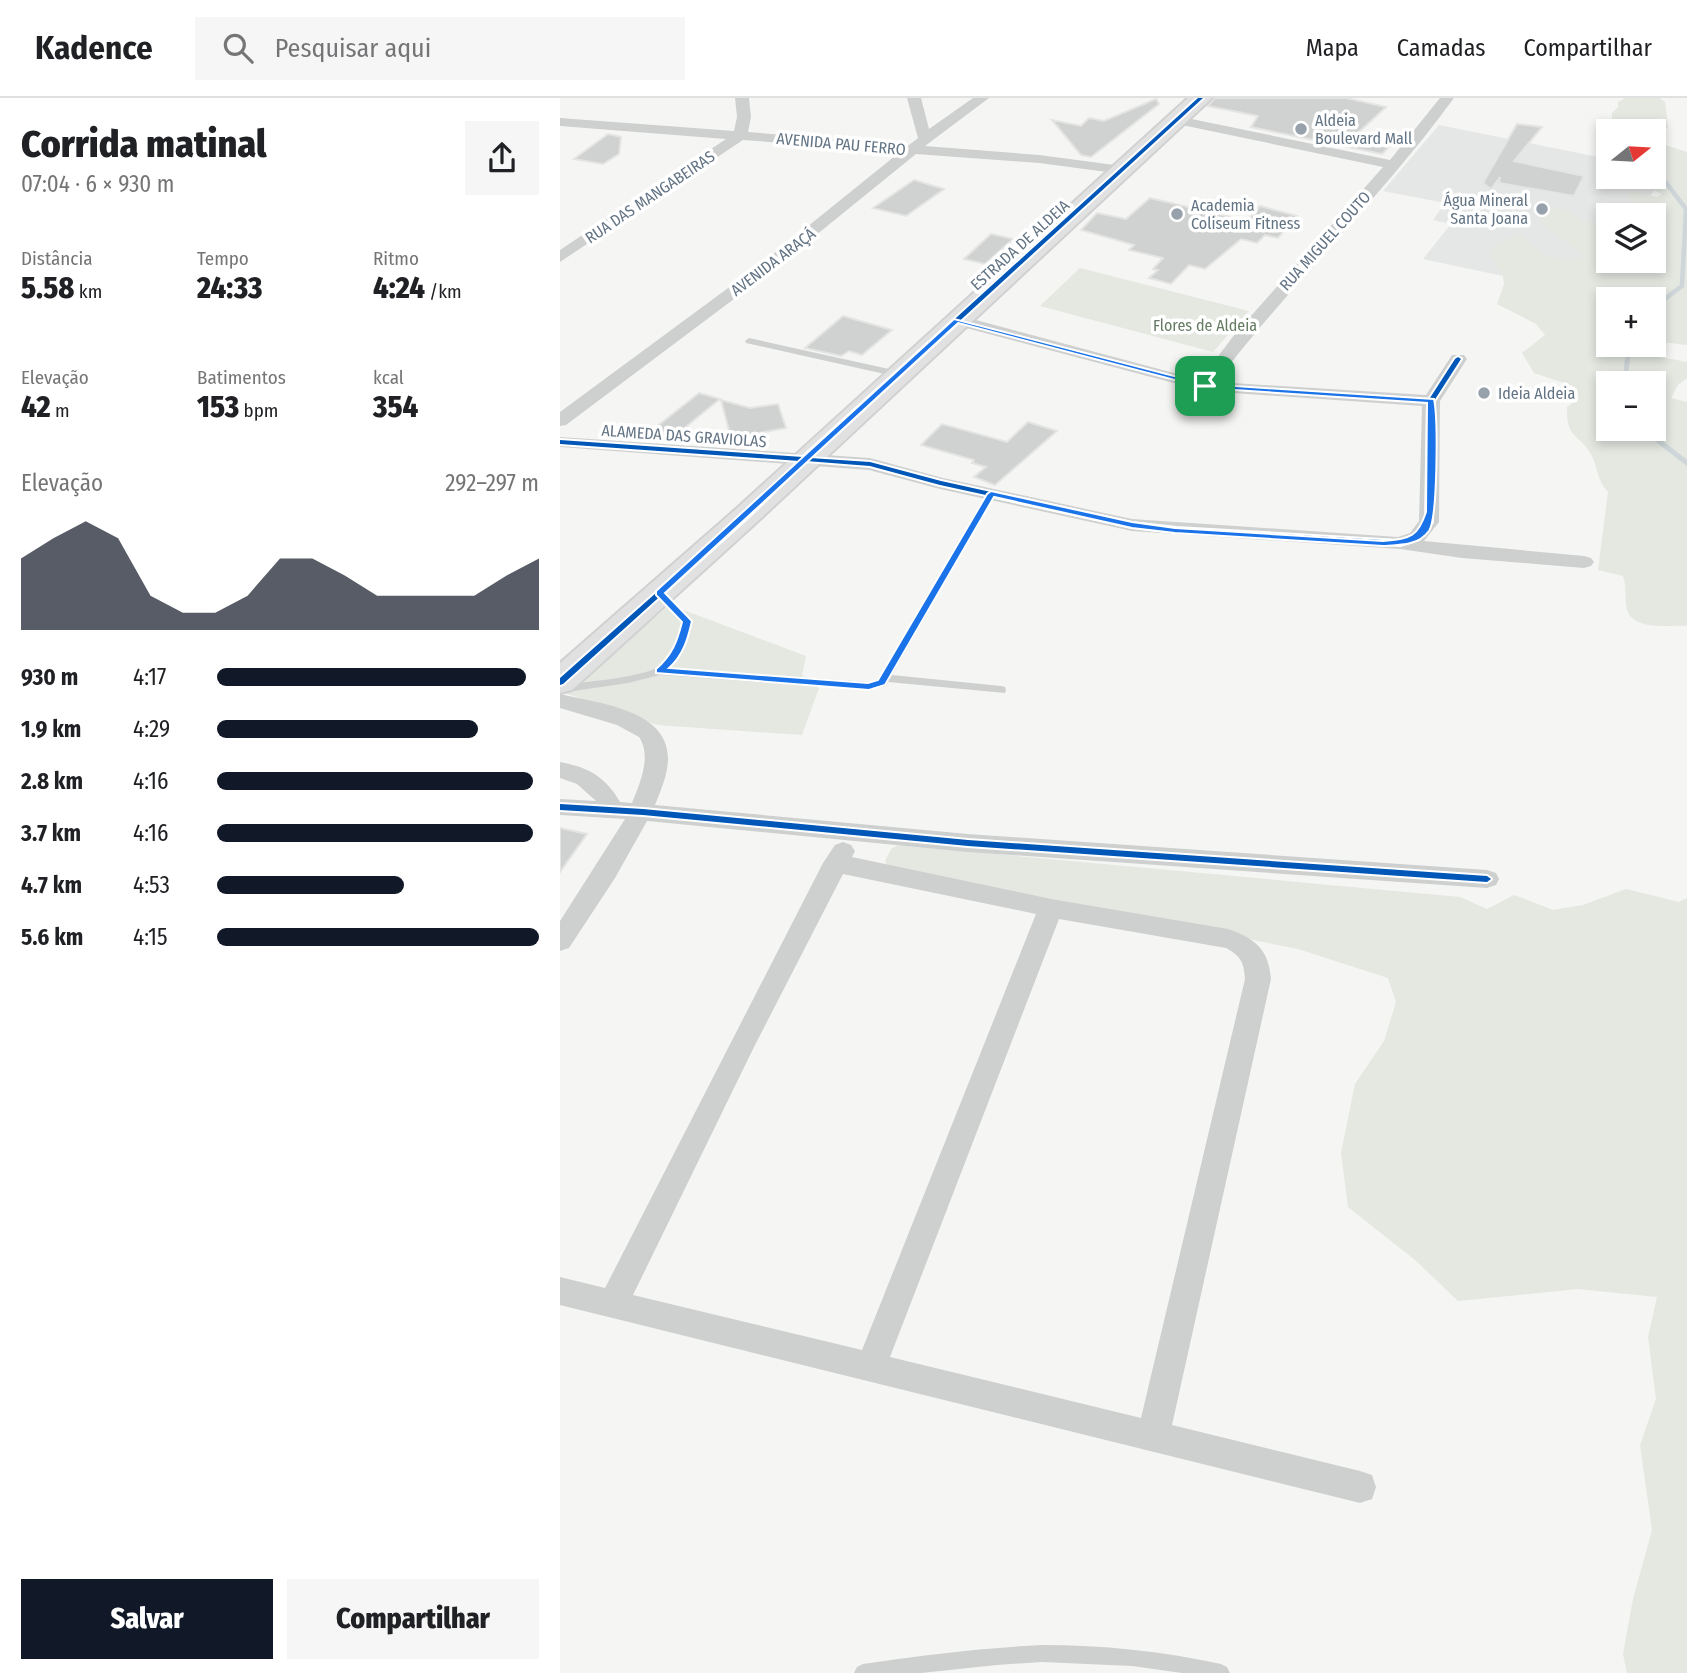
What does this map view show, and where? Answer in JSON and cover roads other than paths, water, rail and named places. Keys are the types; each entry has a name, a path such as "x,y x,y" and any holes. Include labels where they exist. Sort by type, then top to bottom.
{"main road":[{"name":"ESTRADA DE ALDEIA","path":"560,682 1202,98"}],"street":[{"path":"740,136 744,117 742,98"},
{"path":"914,98 919,145"},
{"name":"AVENIDA ARAÇÁ","path":"560,421 772,264 919,145 982,98"},
{"name":"RUA MIGUEL COUTO","path":"1205,386 1280,291 1393,165 1447,98"},
{"path":"1177,120 1393,165"},
{"name":"AVENIDA PAU FERRO","path":"564,126 919,145 1122,170"},
{"name":"RUA DAS MANGABEIRAS","path":"560,257 740,136"},
{"path":"957,320 1205,386 1431,401"},
{"path":"1400,543 1410,541 1425,530 1430,512 1431,401 1458,359"},
{"name":"ALAMEDA DAS GRAVIOLAS","path":"560,442 870,464 940,483 1155,528 1400,543 1462,552 1584,562"},
{"path":"560,701 634,724 653,737 657,760 643,812 560,941"},
{"path":"560,771 585,776 598,785 613,810"},
{"path":"560,807 887,835 1487,878"},
{"path":"613,1304 835,863 854,832"},
{"path":"868,870 887,835"},
{"path":"835,863 1051,908 1228,939 1253,952 1257,961 1258,979 1153,1437"},
{"path":"870,1369 1051,908"},
{"path":"560,1291 1360,1487"}],"lane":[{"path":"749,341 898,374"},
{"path":"886,678 991,494"},
{"path":"659,593 687,621 682,640 672,660 660,671"},
{"path":"560,690 660,671 869,686 886,678 1001,690"},
{"path":"863,1673 950,1658 1045,1651 1129,1656 1221,1673"}],"waterway":[{"path":"1666,183 1686,209 1682,286 1666,298"},
{"path":"1627,363 1628,357"},
{"path":"1626,371 1627,362"},
{"path":"1659,441 1687,463"}],"place":[{"name":"Aldeia Boulevard Mall","path":"1301,129"},
{"name":"Água Mineral Santa Joana","path":"1542,209"},
{"name":"Academia Coliseum Fitness","path":"1177,214"},
{"name":"Ideia Aldeia","path":"1484,393"}],"park label":[{"name":"Flores de Aldeia","path":"1205,325"}]}
